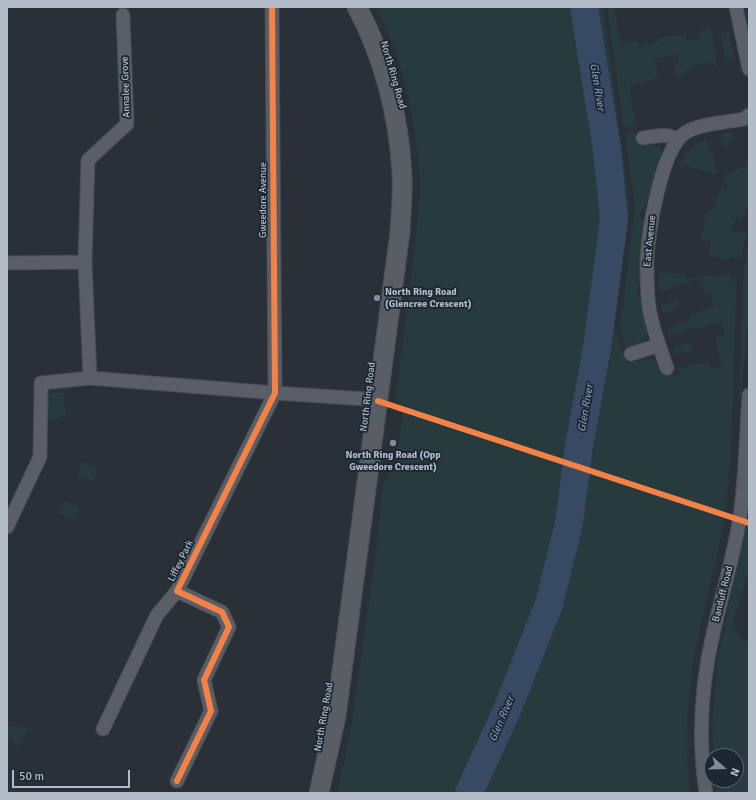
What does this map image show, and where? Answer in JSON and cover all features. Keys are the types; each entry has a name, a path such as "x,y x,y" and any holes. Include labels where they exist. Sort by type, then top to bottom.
{"main road":[{"name":"North Ring Road","path":"319,793 336,716 400,232 402,198 402,173 396,126 389,90 371,36 357,7"}],"street":[{"name":"Gweedore Avenue","path":"272,7 275,393"},
{"path":"736,7 749,69"},
{"name":"Annalee Grove","path":"90,378 85,262 88,160 127,124 123,15"},
{"name":"East Avenue","path":"667,368 649,308 647,260 652,220 660,183 670,154 678,139 685,132 695,128 744,119 749,115"},
{"path":"643,138 662,135 671,136 678,139"},
{"path":"7,263 85,262"},
{"path":"631,354 659,345"},
{"path":"7,527 40,457 41,383 90,378 378,401"},
{"name":"Liffey Park","path":"103,729 157,615 177,591 275,393"},
{"name":"Banduff Road","path":"706,793 702,741 704,692 713,635 740,515 744,482 749,395"},
{"name":"Liffey Park","path":"177,591 222,612 229,627 204,680 211,711 177,781"}],"green space":[{"path":"375,7 603,7 629,201 629,215 614,328 627,363 649,359 657,362 661,366 663,373 680,374 678,368 709,362 711,369 722,367 715,337 725,335 722,322 684,330 684,332 669,336 667,329 690,320 690,315 714,306 709,292 704,294 698,278 660,293 658,272 686,274 686,278 730,274 731,283 737,280 730,468 722,532 693,664 691,680 687,745 690,793 337,793 350,736 374,567 384,481 396,465 403,412 396,397 420,195 419,165 415,132 407,91 394,45"},
{"path":"607,7 614,7 621,43 638,41 640,47 659,42 659,37 686,34 687,41 699,38 698,32 711,28 718,65 714,66 713,62 692,66 693,70 684,71 684,76 676,77 673,64 679,63 677,55 655,59 658,77 652,78 652,80 629,85 636,126 624,128"},
{"path":"729,32 735,59 725,60 721,34"},
{"path":"634,132 643,144 651,144 661,147 662,154 649,199 639,215 641,219 645,219 640,252 638,295 642,300 648,335 641,342 626,349 620,330 635,206 625,134"},
{"path":"732,132 735,140 729,142 730,146 725,148 719,135"},
{"path":"706,138 718,171 713,175 680,163 690,148"},
{"path":"749,164 749,209 746,208 742,219 736,218 731,230 746,233 741,259 730,257 729,260 709,256 711,241 701,240 706,211 707,209 712,210 723,188 726,189 728,184 722,176"},
{"path":"749,244 749,318 740,400 738,400 741,363 743,273"},
{"path":"677,300 679,307 663,314 661,306"},
{"path":"691,343 692,352 675,355 673,348"},
{"path":"49,393 64,393 66,414 60,418 47,420 47,401"},
{"path":"83,461 99,469 92,482 76,474"},
{"path":"64,500 80,508 74,521 58,513"},
{"path":"749,509 749,569 732,625 743,639 749,643 749,793 716,793 716,788 744,788 744,748 713,748 712,726 717,661"},
{"path":"7,726 28,728 19,747 13,744 14,742 10,739 7,744"}],"waterway":[{"name":"Glen River","path":"469,793 507,710 549,604 569,523 579,446 597,348 614,219 607,150 584,7"}],"cycle path":[{"path":"177,781 211,711 204,680 229,627 222,612 177,591 275,393 272,7"},
{"path":"378,401 749,523"}],"place":[{"name":"North Ring Road (Glencree Crescent)","path":"377,298"},
{"name":"North Ring Road (Opp Gweedore Crescent)","path":"393,443"}]}
